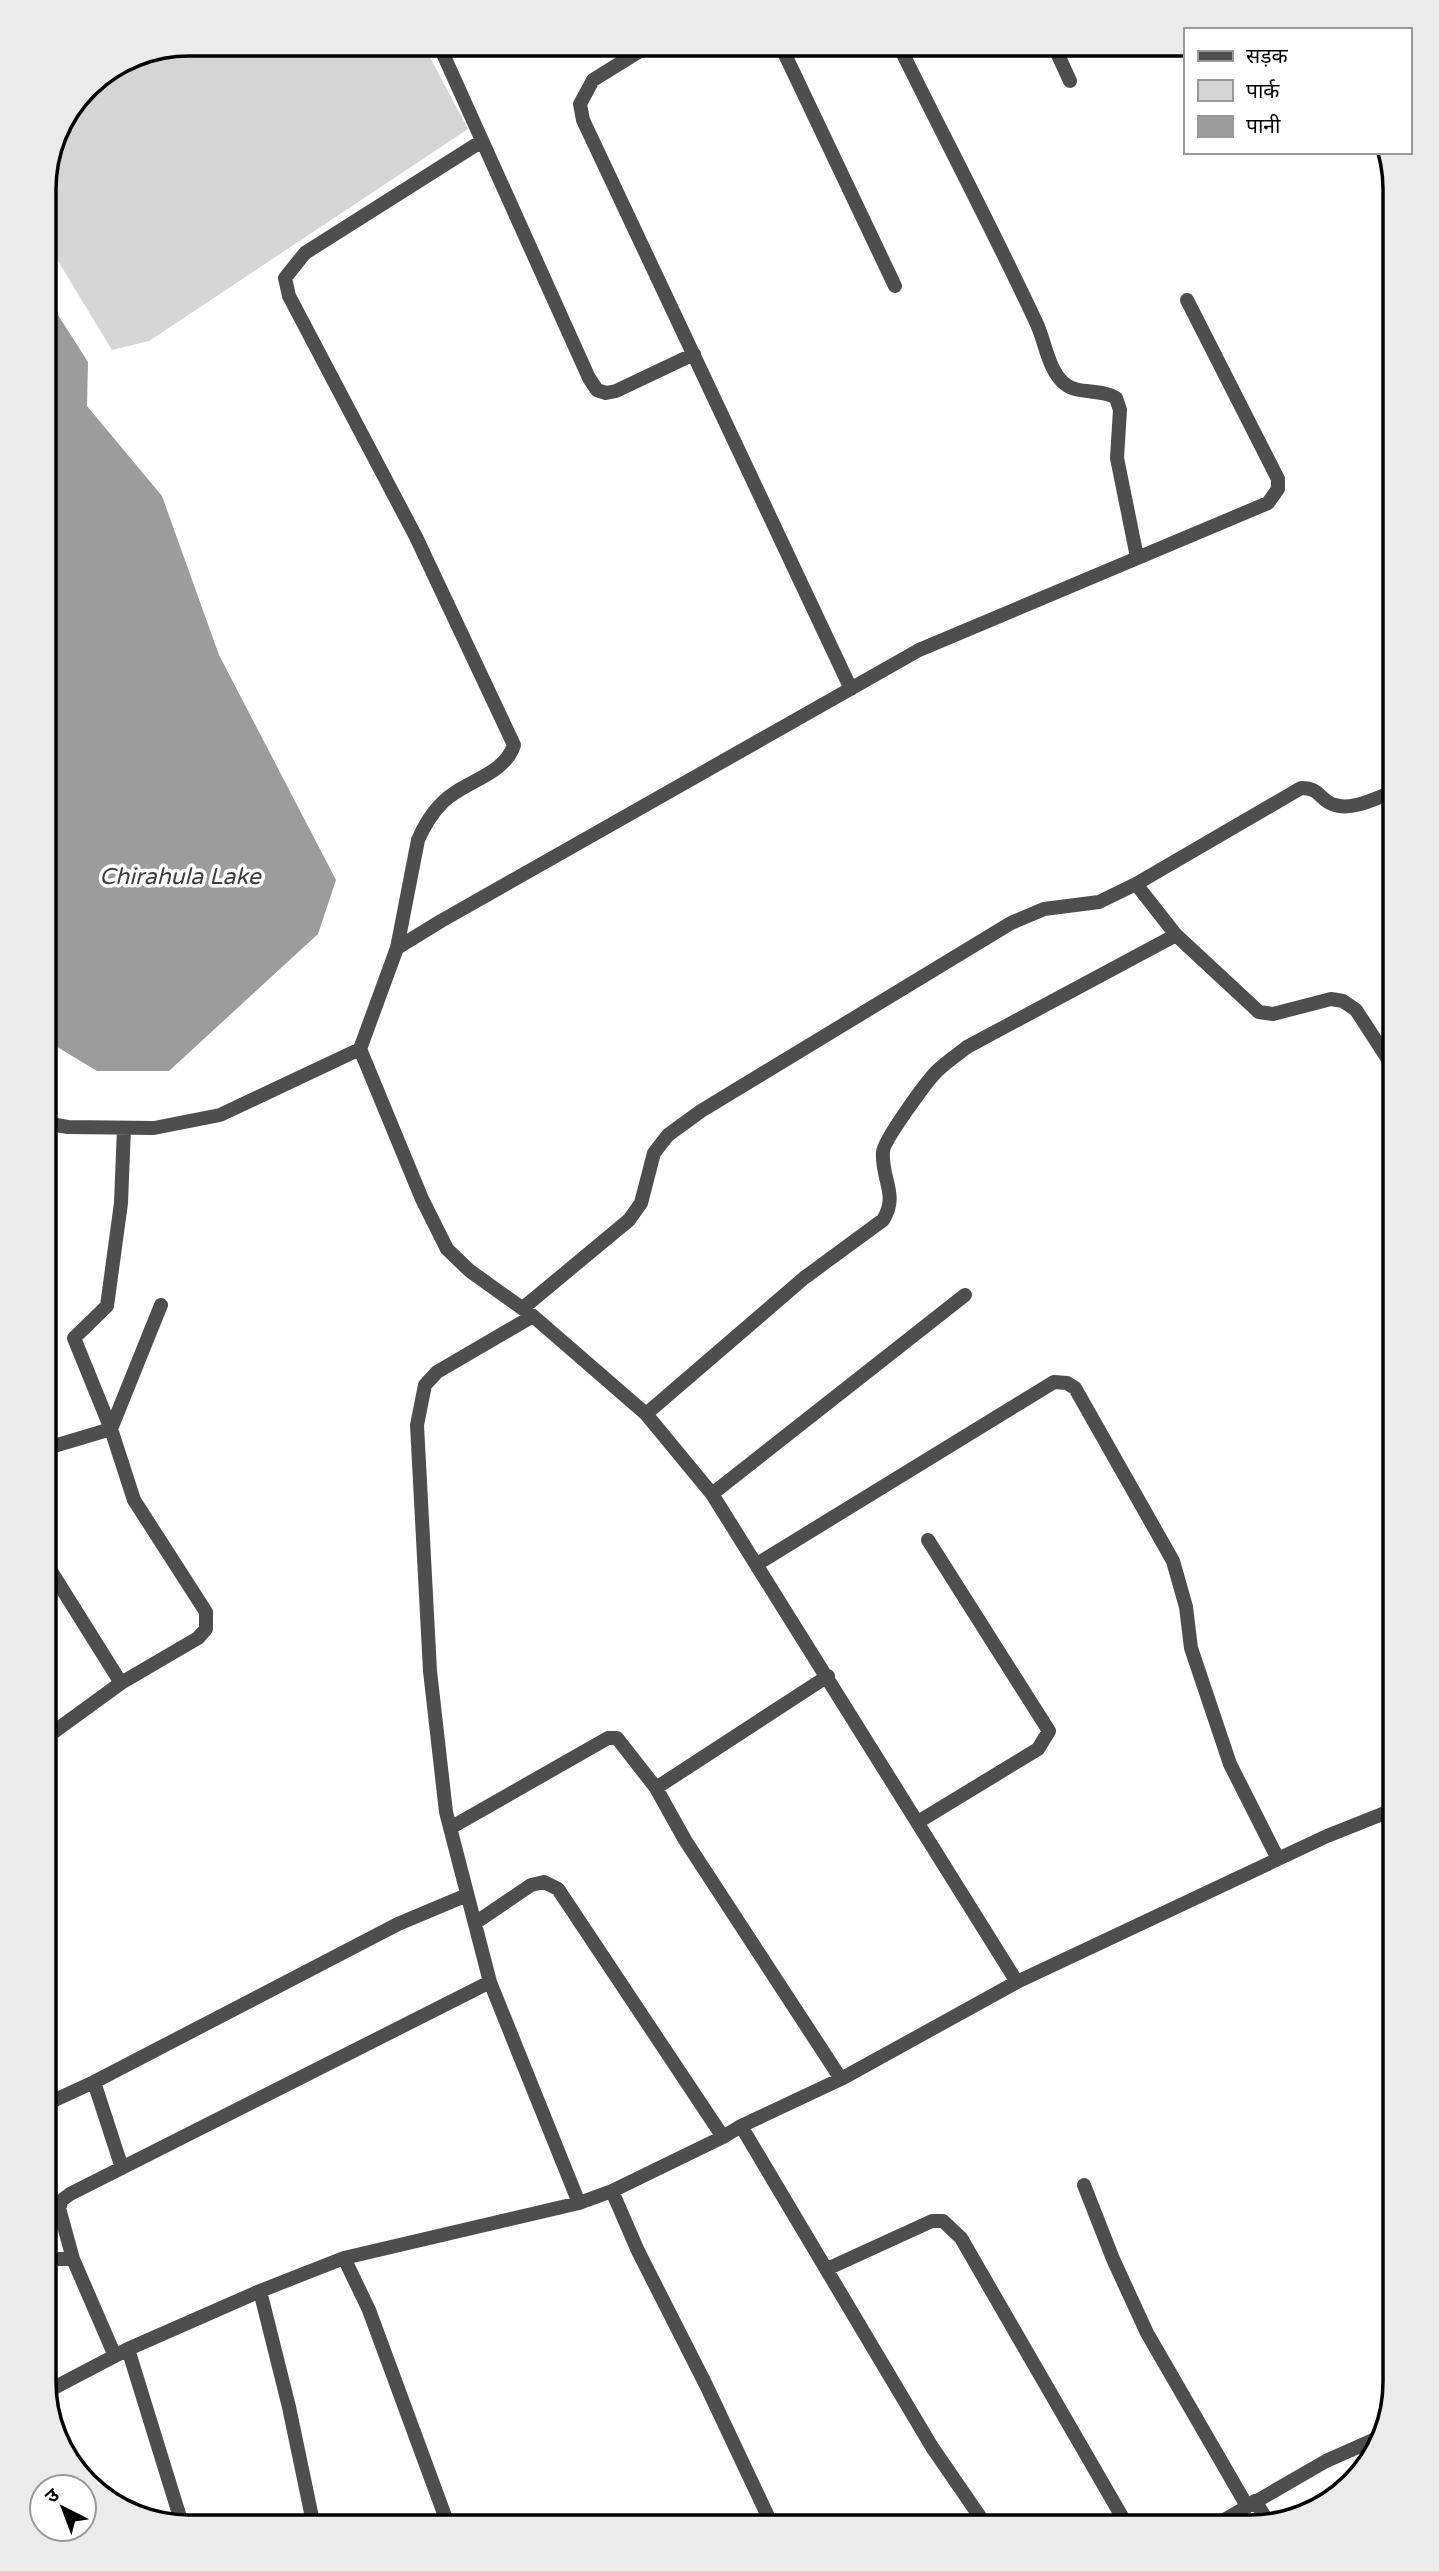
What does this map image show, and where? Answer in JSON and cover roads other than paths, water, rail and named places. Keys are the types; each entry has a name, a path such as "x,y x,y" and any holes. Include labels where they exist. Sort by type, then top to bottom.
{"street":[{"path":"444,56 589,378 597,390 606,393 616,390 694,354"},
{"path":"632,56 593,80 580,104 583,120 851,689"},
{"path":"786,56 895,286"},
{"path":"904,56 1037,324 1056,373 1066,385 1104,391 1116,398 1120,410 1117,458 1137,557"},
{"path":"1058,56 1070,81"},
{"path":"482,141 304,253 285,278 289,296 416,537 514,745 508,759 443,802 423,827 418,840 397,948 360,1049 422,1199 447,1249 470,1271 528,1312 646,1414 712,1494 1017,1982"},
{"path":"397,948 919,650 1268,503 1278,489 1278,479 1187,300"},
{"path":"579,2203 490,1982 446,1812 430,1671 417,1425 425,1385 437,1372 528,1312 629,1220 641,1203 654,1153 668,1135 701,1111 1011,923 1044,909 1099,902 1136,884 1301,788 1315,789 1334,805 1345,806 1383,795"},
{"path":"1136,884 1175,934 1259,1012 1273,1014 1331,999 1343,1001 1356,1010 1383,1052"},
{"path":"646,1414 804,1278 883,1220 891,1208 890,1191 884,1176 883,1149 938,1070 967,1047 1175,934"},
{"path":"56,1125 154,1128 220,1115 360,1049"},
{"path":"56,1730 121,1683 198,1638 206,1629 205,1612 134,1500 111,1429 74,1338 107,1306 121,1203 124,1128"},
{"path":"712,1494 965,1296"},
{"path":"111,1429 160,1305"},
{"path":"757,1564 1054,1382 1067,1383 1074,1388 1173,1562 1186,1606 1191,1648 1230,1763 1278,1859"},
{"path":"56,1445 111,1429"},
{"path":"918,1822 1038,1749 1049,1731 928,1540"},
{"path":"56,1581 121,1683"},
{"path":"656,1788 828,1676"},
{"path":"450,1828 608,1738 617,1738 656,1788 685,1840 841,2079"},
{"path":"56,2387 121,2352 260,2291 344,2258 579,2203 612,2191 841,2079 1017,1982 1327,1836 1383,1814"},
{"path":"475,1923 531,1885 544,1882 558,1889 723,2137"},
{"path":"56,2099 398,1924 467,1895"},
{"path":"179,2515 121,2352 73,2259 59,2208 62,2200 490,1982"},
{"path":"94,2082 122,2168"},
{"path":"741,2126 932,2447 979,2515"},
{"path":"1084,2185 1113,2259 1147,2333 1251,2504 1261,2514"},
{"path":"612,2191 638,2251 706,2385 767,2515"},
{"path":"827,2269 932,2221 943,2221 961,2238 1122,2515"},
{"path":"344,2258 369,2310 445,2515"},
{"path":"56,2259 73,2259"},
{"path":"260,2291 289,2407 312,2515"},
{"path":"1232,2515 1326,2461 1368,2442"}],"water":[{"name":"Chirahula Lake","path":"56,312 88,362 87,406 162,496 219,655 336,880 318,934 169,1071 97,1071 56,1046"}]}
